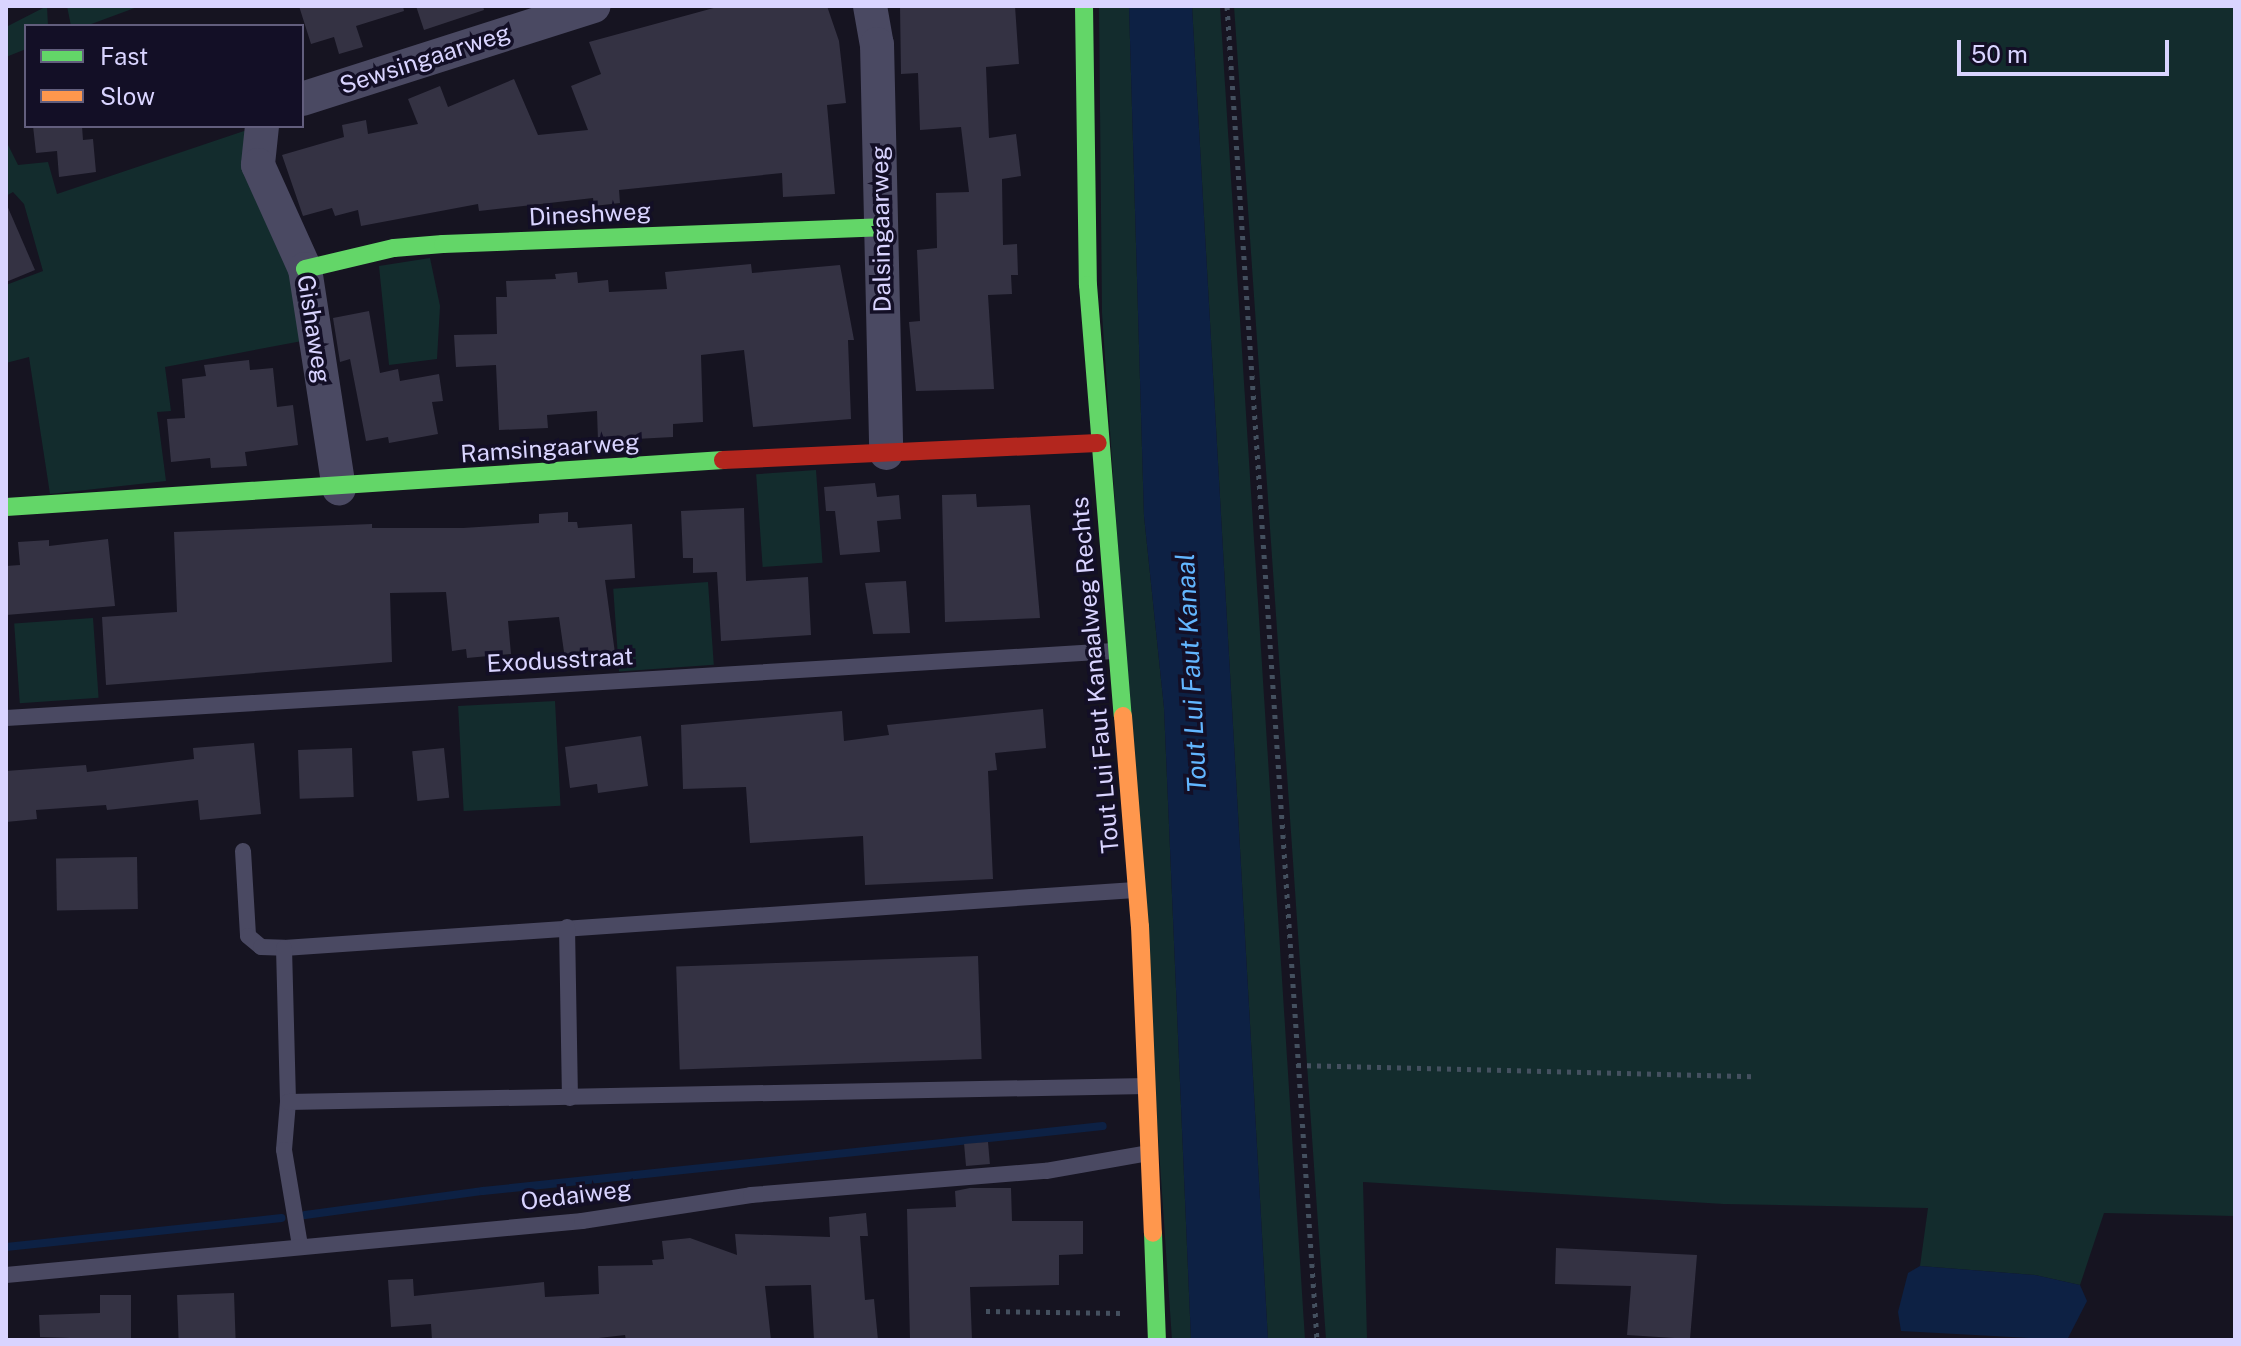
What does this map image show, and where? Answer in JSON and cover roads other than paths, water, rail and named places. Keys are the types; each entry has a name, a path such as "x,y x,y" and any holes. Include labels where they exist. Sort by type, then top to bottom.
{"street":[{"name":"Sewsingaarweg","path":"304,98 594,6"},
{"name":"Dalsingaarweg","path":"870,6 877,44 886,453"},
{"name":"Tout Lui Faut Kanaalweg Rechts","path":"1084,6 1088,285 1098,443 1138,890 1157,1340"},
{"name":"Gishaweg","path":"260,128 258,165 305,269 339,488"},
{"name":"Dineshweg","path":"305,269 394,248 431,245 881,227"},
{"name":"Ramsingaarweg","path":"6,507 886,453 1098,443"}],"lane":[{"name":"Exodusstraat","path":"6,718 1116,651"},
{"path":"243,851 248,936 261,947 284,948 1138,890"},
{"path":"567,927 570,1098"},
{"path":"284,948 288,1102 285,1162 300,1246"},
{"path":"288,1102 1148,1086"},
{"name":"Oedaiweg","path":"6,1275 582,1221 751,1195 1046,1171 1150,1153"}],"water":[{"name":"Tout Lui Faut Kanaal","path":"1129,6 1192,6 1268,1340 1191,1340 1164,708 1144,516"},
{"path":"1920,1266 2035,1275 2080,1285 2087,1301 2067,1340 1901,1331 1898,1312 1908,1273"}],"waterway":[{"path":"305,1215 483,1191 1103,1126"},
{"path":"6,1247 281,1218"}]}
